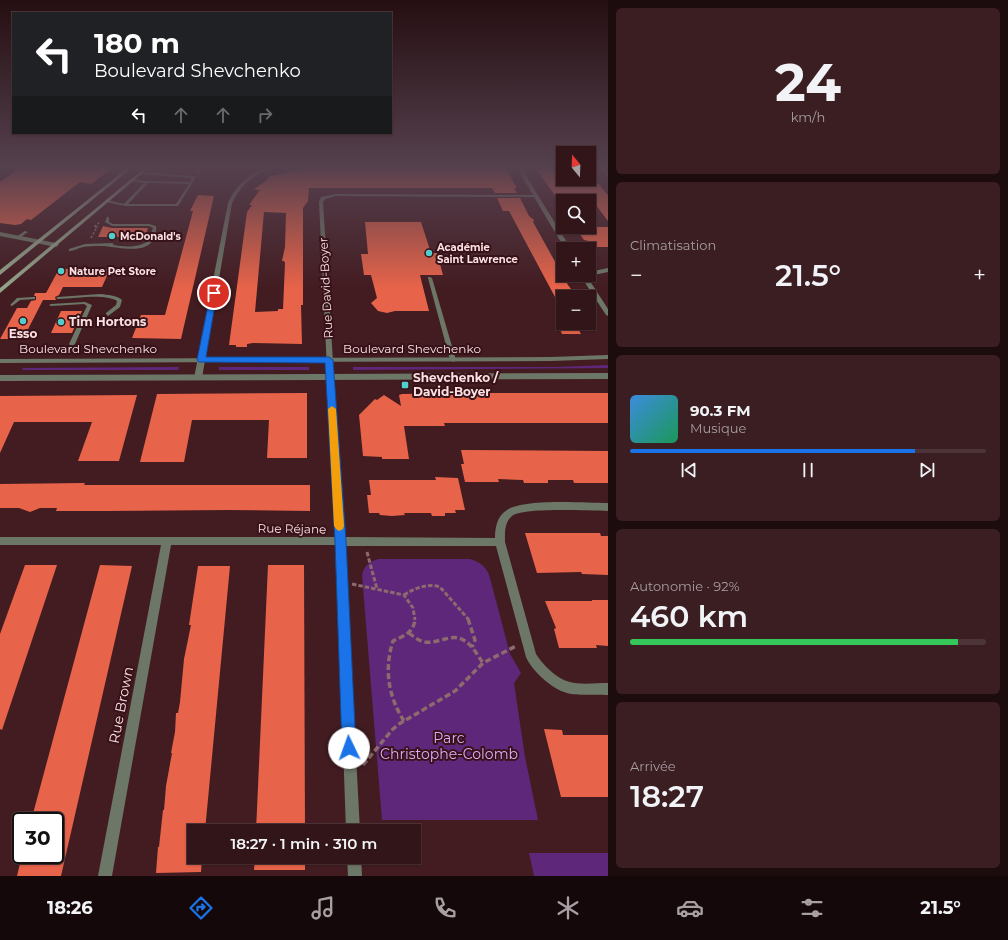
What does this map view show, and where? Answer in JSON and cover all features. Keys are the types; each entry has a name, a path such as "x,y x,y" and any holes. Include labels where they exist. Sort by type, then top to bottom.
{"main road":[{"path":"0,273 81,207"},
{"path":"0,291 100,207"}],"street":[{"path":"198,378 229,207"},
{"name":"Rue David-Boyer","path":"321,207 340,541 353,824"},
{"path":"543,207 564,242"},
{"path":"0,234 56,245"},
{"path":"596,273 608,270"},
{"path":"588,282 608,314"},
{"name":"Boulevard Shevchenko","path":"0,360 453,360 608,357"},
{"path":"0,378 608,376"},
{"path":"608,507 524,507 514,510 507,515 501,522 498,532 526,642 531,657 538,667 558,684 568,688 608,689"},
{"name":"Rue Brown","path":"105,876 167,540"},
{"name":"Rue Réjane","path":"0,541 310,540 366,542 500,542"},
{"path":"354,864 355,876"}],"lane":[{"path":"70,250 85,245 108,245 115,243 129,243 138,247 149,242 154,226 112,225 107,222 108,218"},
{"path":"17,238 26,232"},
{"path":"430,278 453,360"},
{"path":"58,298 112,296 119,298 118,306 108,314"},
{"path":"12,305 19,299 33,298"},
{"path":"51,305 85,303 90,305 72,344"}],"path":[{"path":"90,240 97,227 94,227 102,221"},
{"path":"366,542 369,565 378,590"},
{"path":"342,582 404,595 418,588 427,586 439,587 444,591 459,611 464,614 469,622 475,640 472,647"},
{"path":"404,595 412,607 416,620 409,633 393,641 388,665 390,694 393,704 404,722"},
{"path":"409,633 417,641 422,642 433,642 455,637 462,639 472,647 483,663"},
{"path":"351,779 385,741 392,730 455,691 483,663 498,654 526,642"}],"green space":[{"path":"608,365 608,368 353,370 353,367 557,367"},
{"path":"179,367 178,370 22,370 23,368"},
{"path":"219,367 309,367 309,370 219,370"},
{"name":"Parc Christophe-Colomb","path":"378,559 470,559 480,563 487,571 510,654 521,673 514,683 525,757 538,820 382,820 362,575 367,565"},
{"path":"529,853 608,853 608,876 534,876"}],"building":[{"path":"0,207 48,207 31,220 27,219 21,224 15,225 0,223"},
{"path":"192,207 211,207 181,339 132,338 141,315 165,315 193,211 190,211"},
{"path":"251,207 304,207 303,305 301,305 302,344 253,343 247,344 247,347 236,347 236,345 229,345 247,212","holes":["264,212 286,213 285,247 282,261 285,263 283,309 278,309 278,311 255,312"]},
{"path":"501,207 524,207 529,216 534,220 533,222 556,263 556,282 566,282 572,290 556,290 555,297 509,211 503,211"},
{"path":"597,207 608,207 608,221"},
{"path":"365,222 421,222 431,253 437,253 443,275 420,275 429,311 395,311 387,313 378,311 371,303 377,298 371,275 364,275 361,254 368,254"},
{"path":"103,226 112,228 148,228 145,237 98,237"},
{"path":"596,227 608,227 608,247 596,247 596,242 584,240 580,234 596,234"},
{"path":"59,269 110,269 102,287 63,287 59,295 55,297 56,300 43,300 23,339 0,339 17,308 27,308 31,301 36,300 36,296 34,296 35,293 46,293"},
{"path":"61,311 82,311 72,333 51,333"},
{"path":"560,330 579,330 581,334 562,334"},
{"path":"307,393 307,458 267,458 269,420 192,420 184,462 140,462 157,394"},
{"path":"608,393 608,423 444,423 445,426 404,426 409,459 382,459 382,457 363,456 359,415 375,399 377,400 384,395 401,406 399,395 402,394"},
{"path":"137,395 119,461 78,461 92,422 14,422 0,453 0,396"},
{"path":"461,450 608,451 608,483 574,483 573,480 548,480 548,483 524,483 523,480 498,479 499,482 465,482 461,464 464,464"},
{"path":"435,477 458,478 465,510 455,510 456,513 445,513 445,516 432,516 431,513 404,513 405,515 392,516 380,515 379,513 369,513 367,495 371,495 369,480 436,480"},
{"path":"85,483 84,485 310,485 310,511 56,511 57,508 40,508 30,512 19,508 0,508 0,484"},
{"path":"525,533 600,533 601,536 608,536 608,575 582,574 581,572 537,573"},
{"path":"25,565 57,565 2,730 0,729 0,634"},
{"path":"100,565 132,566 64,863 64,812 33,812"},
{"path":"268,565 304,565 305,824 256,824"},
{"path":"198,566 230,566 206,824 187,824 187,864 202,864 201,872 156,873 166,786 175,732 176,713 178,713 180,702 184,659 191,625 189,625"},
{"path":"608,600 608,646 596,645 597,648 559,648 554,629 556,628 545,601"},
{"path":"544,729 562,730 563,735 608,735 608,797 561,797"},
{"path":"20,864 64,864 61,876 17,876"},
{"path":"254,864 305,864 305,870 254,870"}],"slow traffic":[{"path":"332,409 339,526"}],"place":[{"name":"McDonald's","path":"112,236"},
{"name":"Académie Saint Lawrence","path":"429,253"},
{"name":"Nature Pet Store","path":"61,271"},
{"name":"Esso","path":"23,321"},
{"name":"Tim Hortons","path":"61,322"},
{"name":"Shevchenko / David-Boyer","path":"405,385"}],"route":[{"path":"214,293 201,360 329,360 340,541 349,748"}]}
